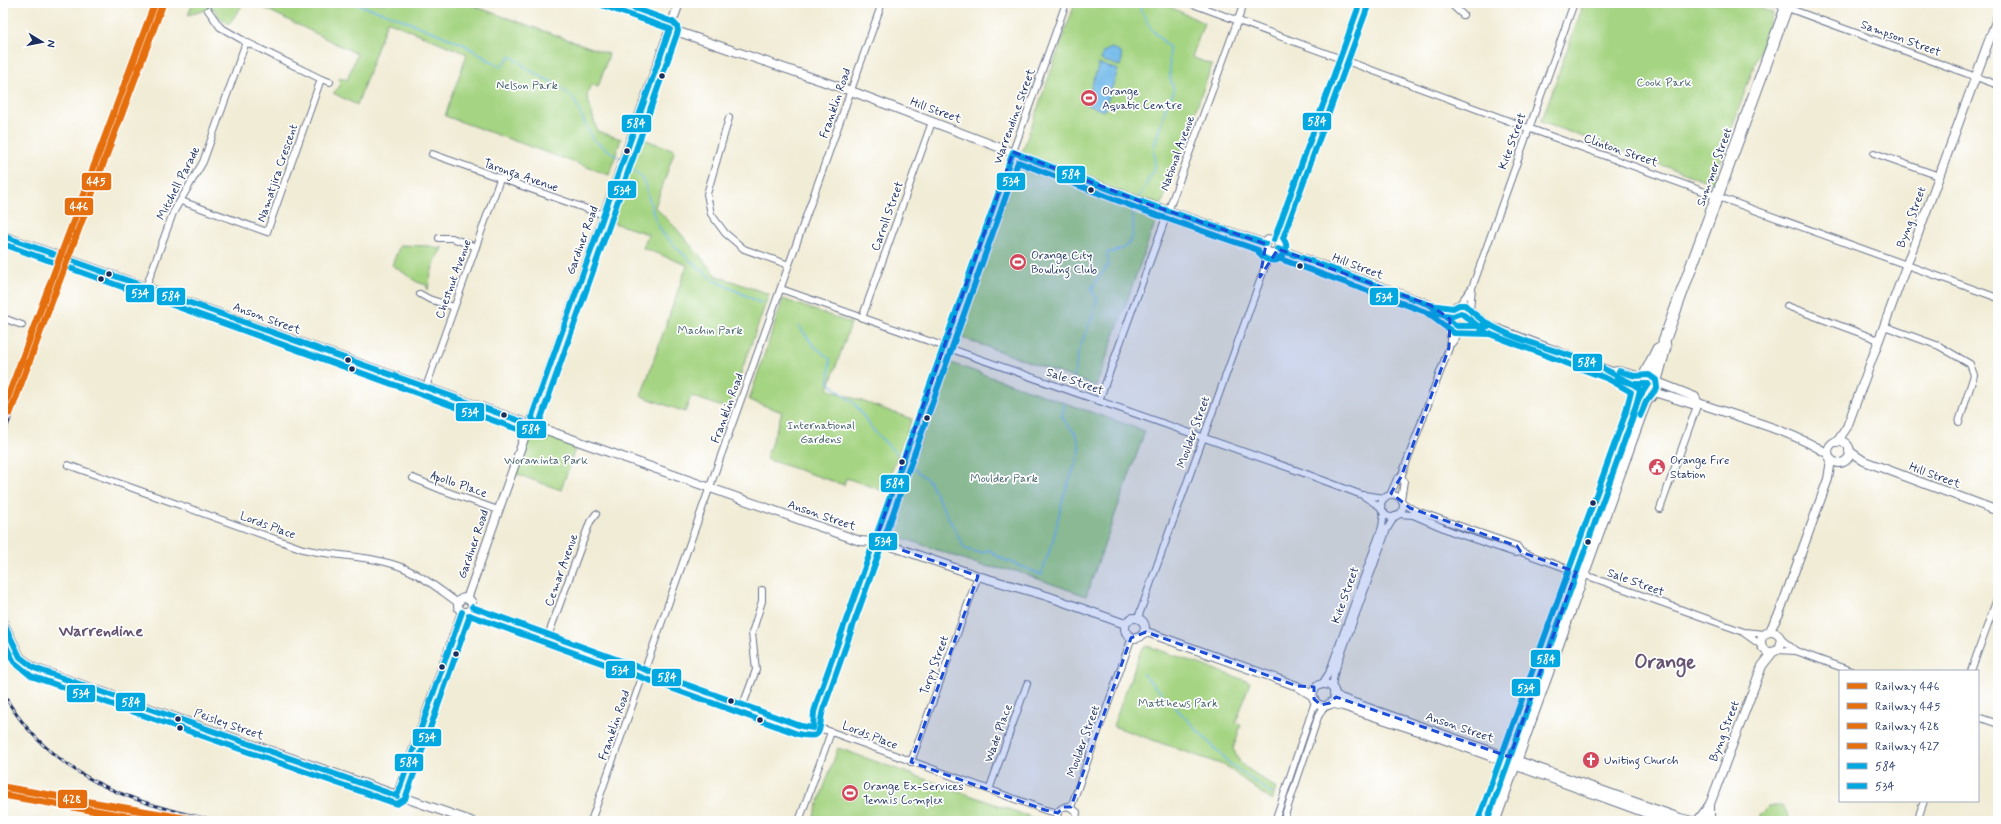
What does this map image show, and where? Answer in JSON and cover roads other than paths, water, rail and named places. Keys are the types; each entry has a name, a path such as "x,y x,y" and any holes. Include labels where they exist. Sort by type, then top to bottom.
{"highway":[{"name":"Summer Street","path":"1644,376 1660,345 1664,341 1787,5"},
{"name":"Summer Street","path":"1579,573 1641,413 1655,387 1665,347 1664,341"},
{"path":"1644,376 1652,376 1655,387 1644,393 1639,389 1638,382 1644,376"},
{"name":"Summer Street","path":"1494,821 1512,761 1633,417 1639,389"},
{"name":"Summer Street","path":"1487,821 1512,761"}],"street":[{"name":"Hill Street","path":"596,3 850,91 1141,201 1266,244"},
{"name":"Gardiner Road","path":"532,418 679,3"},
{"name":"Franklin Road","path":"592,821 644,670 710,489 882,3"},
{"name":"Warrendine Street","path":"813,728 814,712 819,696 1066,3"},
{"name":"Clinton Street","path":"1190,3 1528,128 1717,195 1998,298"},
{"name":"National Avenue","path":"1099,401 1244,3"},
{"path":"1274,240 1360,3"},
{"path":"1448,3 1463,15"},
{"name":"Kite Street","path":"1471,311 1472,288 1574,3"},
{"name":"Sampson Street","path":"1774,3 1787,5 1998,85"},
{"path":"208,10 220,27 246,42 330,82"},
{"name":"Byng Street","path":"1830,457 1834,443 1847,427 1998,16"},
{"name":"Mitchell Parade","path":"146,287 173,213 203,162 246,42"},
{"name":"Namatjira Crescent","path":"181,201 267,232 321,79"},
{"path":"730,118 707,194 711,214 725,233 744,249 789,265"},
{"name":"Carroll Street","path":"862,318 932,122"},
{"path":"1874,153 1939,176"},
{"name":"Taronga Avenue","path":"432,154 604,215"},
{"name":"Chestnut Avenue","path":"426,387 500,179"},
{"name":"Anson Street","path":"3,236 426,387 525,426"},
{"path":"439,238 452,238 476,247"},
{"path":"1268,240 1274,240 1279,244 1278,249 1274,253 1270,253 1266,250 1266,244 1268,240"},
{"name":"Hill Street","path":"1278,249 1430,305 1451,321"},
{"name":"Moulder Street","path":"1138,618 1270,253"},
{"name":"Kite Street","path":"1456,306 1472,288"},
{"name":"Sale Street","path":"781,290 944,346 1362,495 1383,510"},
{"path":"420,294 429,299 454,307"},
{"name":"Hill Street","path":"1430,305 1456,306"},
{"path":"1449,348 1451,321 1456,306 1465,305 1490,326 1612,372 1616,376 1639,389"},
{"path":"1787,306 1879,340"},
{"path":"1401,477 1404,481 1402,501 1403,509 1397,515 1388,516 1383,510 1388,496 1397,479 1401,477 1449,348 1471,320 1471,311"},
{"path":"3,318 22,325"},
{"path":"1451,321 1457,326 1490,326"},
{"path":"1884,326 1939,346 1970,364 1974,375 1958,422"},
{"path":"1612,372 1619,371 1644,376"},
{"path":"1655,387 1695,397 1698,403 1812,443 1830,457 1828,479 1779,614 1761,639 1762,647 1775,651 1796,651"},
{"path":"1660,509 1698,403"},
{"path":"527,418 532,418 535,421 536,426 531,430 525,426 527,418"},
{"name":"Gardiner Road","path":"467,598 498,510 525,426"},
{"name":"Anson Street","path":"536,426 860,541 875,542 890,546 978,576 1014,585 1125,624"},
{"name":"Byng Street","path":"1844,462 1848,447 1847,427"},
{"path":"1812,443 1834,443 1848,447"},
{"name":"Hill Street","path":"1848,447 1864,461 1998,511"},
{"name":"Hill Street","path":"1830,457 1844,462 1864,461"},
{"path":"1828,479 1844,462"},
{"name":"Lords Place","path":"68,465 302,549 322,554 376,560 405,568 432,584 458,603"},
{"name":"Apollo Place","path":"413,478 498,510"},
{"name":"Sale Street","path":"1362,495 1388,496"},
{"path":"1388,496 1396,496 1402,501"},
{"name":"Sale Street","path":"1402,501 1414,510 1517,546 1521,552"},
{"name":"Kite Street","path":"1319,686 1329,673 1379,534 1383,510"},
{"name":"Cemar Avenue","path":"548,636 590,522 596,514"},
{"name":"Kite Street","path":"1333,691 1334,674 1387,529 1397,515"},
{"name":"Sale Street","path":"1397,515 1413,515 1453,532 1515,553 1521,552 1744,632 1766,633"},
{"path":"879,530 890,546"},
{"name":"Torpy Street","path":"911,762 978,576"},
{"path":"743,705 756,670 752,633 762,602 762,590"},
{"path":"1971,670 1998,596"},
{"path":"467,598 472,603 472,607 467,612 462,612 459,609 458,603 461,599 467,598"},
{"name":"Lords Place","path":"472,607 548,636 801,726 831,732 989,790 1058,813"},
{"path":"397,796 462,612"},
{"path":"1775,651 1781,645 1779,637 1779,614"},
{"path":"1130,618 1138,618 1144,624 1144,631 1139,637 1132,637 1126,632 1125,624 1130,618"},
{"name":"Peisley Street","path":"3,622 20,658 34,668 471,821"},
{"path":"1144,631 1297,686 1314,699"},
{"name":"Sale Street","path":"1744,632 1762,647"},
{"path":"1766,633 1779,637 1796,651 1848,670"},
{"name":"Moulder Street","path":"1071,806 1132,637"},
{"name":"Byng Street","path":"1762,647 1762,666"},
{"name":"Byng Street","path":"1709,821 1710,804 1762,666 1775,651"},
{"name":"Wade Place","path":"989,790 1027,684"},
{"path":"1275,821 1319,686 1297,686"},
{"name":"Anson Street","path":"1319,686 1333,691 1340,698 1512,761 1668,821"},
{"path":"1283,821 1318,717 1327,705 1333,691"},
{"name":"Anson Street","path":"1314,699 1327,705 1343,706 1680,818 1709,821"},
{"path":"1979,717 1998,724"},
{"path":"799,821 831,732"},
{"path":"1917,821 1924,802"},
{"name":"Byng Street","path":"1696,820 1710,804"},
{"path":"1058,821 1058,813 1063,807 1071,806 1076,812 1079,820"}],"water":[{"path":"1112,48 1121,53 1122,59 1120,66 1101,60 1103,52"},
{"path":"1099,64 1118,70 1104,111 1085,104"}],"waterway":[{"path":"353,3 396,17 463,44 500,67 511,56 531,71 557,85 574,99 592,139 618,157"},
{"path":"1134,3 1138,5 1151,29 1169,47 1170,77 1174,91 1166,107 1154,146 1155,169 1139,197"},
{"path":"626,164 643,178 655,219 663,234 687,258 714,280 761,303"},
{"path":"1074,378 1079,349 1094,313 1097,299 1091,289 1108,265 1107,253 1125,247 1132,238 1133,213 1136,202"},
{"path":"799,326 813,345 830,359 829,383 855,404 873,430 897,454"},
{"path":"1041,576 1054,537 1063,497 1080,452 1077,436 1062,417 1065,403"},
{"path":"913,468 929,481 965,549 981,553 990,550 998,557 1040,574"},
{"path":"1143,674 1229,763 1272,794"}],"railway":[{"path":"3,437 29,368 57,264"},
{"path":"3,693 22,722 44,746 69,766 96,782 125,795 156,806 220,821"}],"rail line":[{"name":"446","path":"3,410 155,3"},
{"name":"445","path":"10,413 162,6"},
{"name":"428","path":"3,787 201,821"},
{"name":"427","path":"3,795 154,821"}],"place":[{"name":"Orange Aquatic Centre","path":"1089,98"},
{"name":"Orange City Bowling Club","path":"1018,262"},
{"name":"Orange Fire Station","path":"1657,467"},
{"name":"Uniting Church","path":"1591,760"},
{"name":"Orange Ex-Services Tennis Complex","path":"850,793"}],"district":[{"name":"Warrendine","path":"101,630"},
{"name":"Orange","path":"1665,661"}],"park label":[{"name":"Cook Park","path":"1664,82"},
{"name":"Nelson Park","path":"527,85"},
{"name":"Machin Park","path":"710,330"},
{"name":"International Gardens","path":"821,432"},
{"name":"Woraninta Park","path":"546,460"},
{"name":"Moulder Park","path":"1004,478"},
{"name":"Matthews Park","path":"1178,703"}]}
